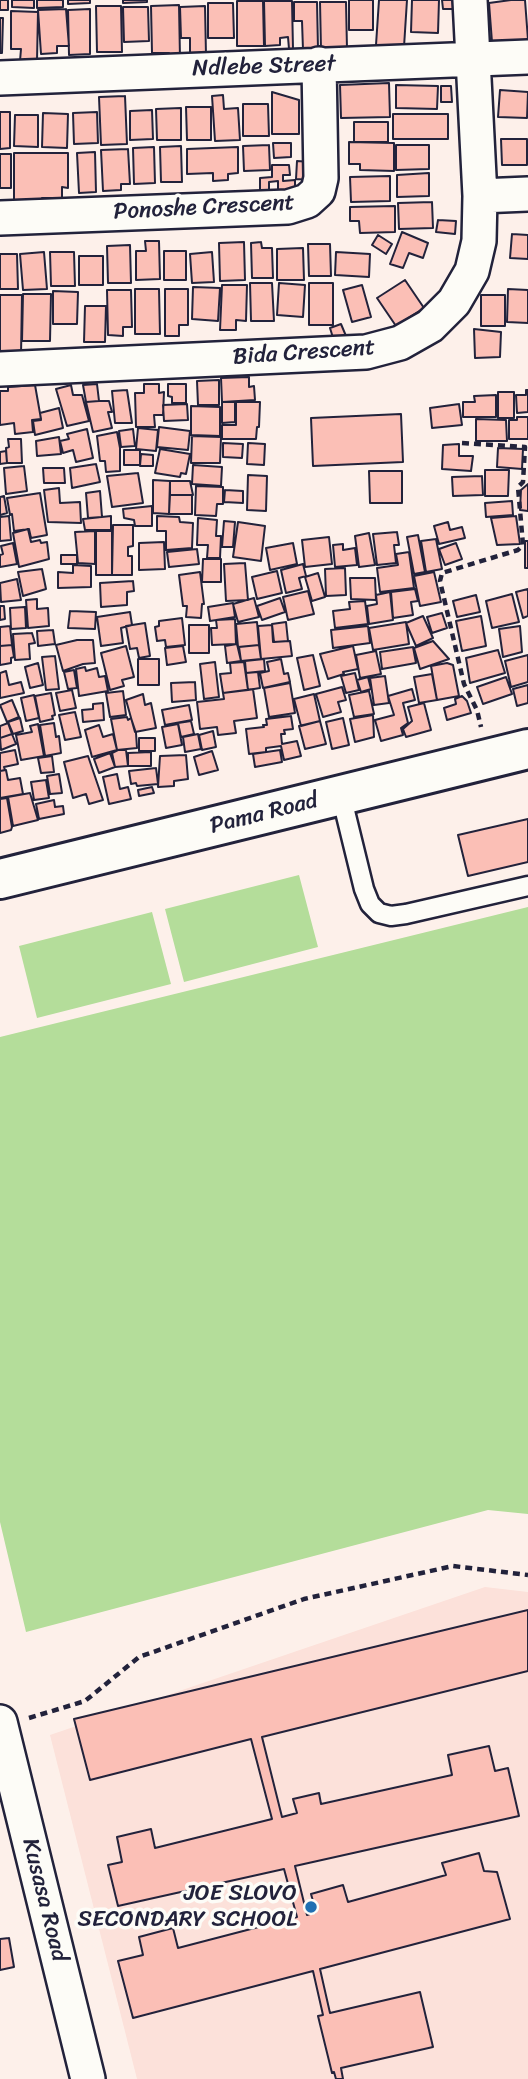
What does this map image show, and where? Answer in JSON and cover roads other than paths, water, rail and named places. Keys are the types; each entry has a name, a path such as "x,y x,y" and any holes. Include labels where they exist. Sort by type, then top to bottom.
{"street":[{"name":"Bida Crescent","path":"0,369 366,352 400,343 430,326 454,302 472,271 478,241 480,196 470,0"},
{"name":"Ndlebe Street","path":"0,78 528,57"},
{"name":"Ponoshe Crescent","path":"0,218 288,207 307,201 318,191 321,178 319,64"},
{"path":"480,196 528,194"},
{"name":"Pama Road","path":"0,879 528,749"},
{"name":"Kusasa Road","path":"1,1724 88,2079"}],"lane":[{"path":"341,795 364,889 370,905 379,913 391,916 407,914 528,886"}],"place":[{"name":"JOE SLOVO SECONDARY SCHOOL","path":"311,1907"}]}
